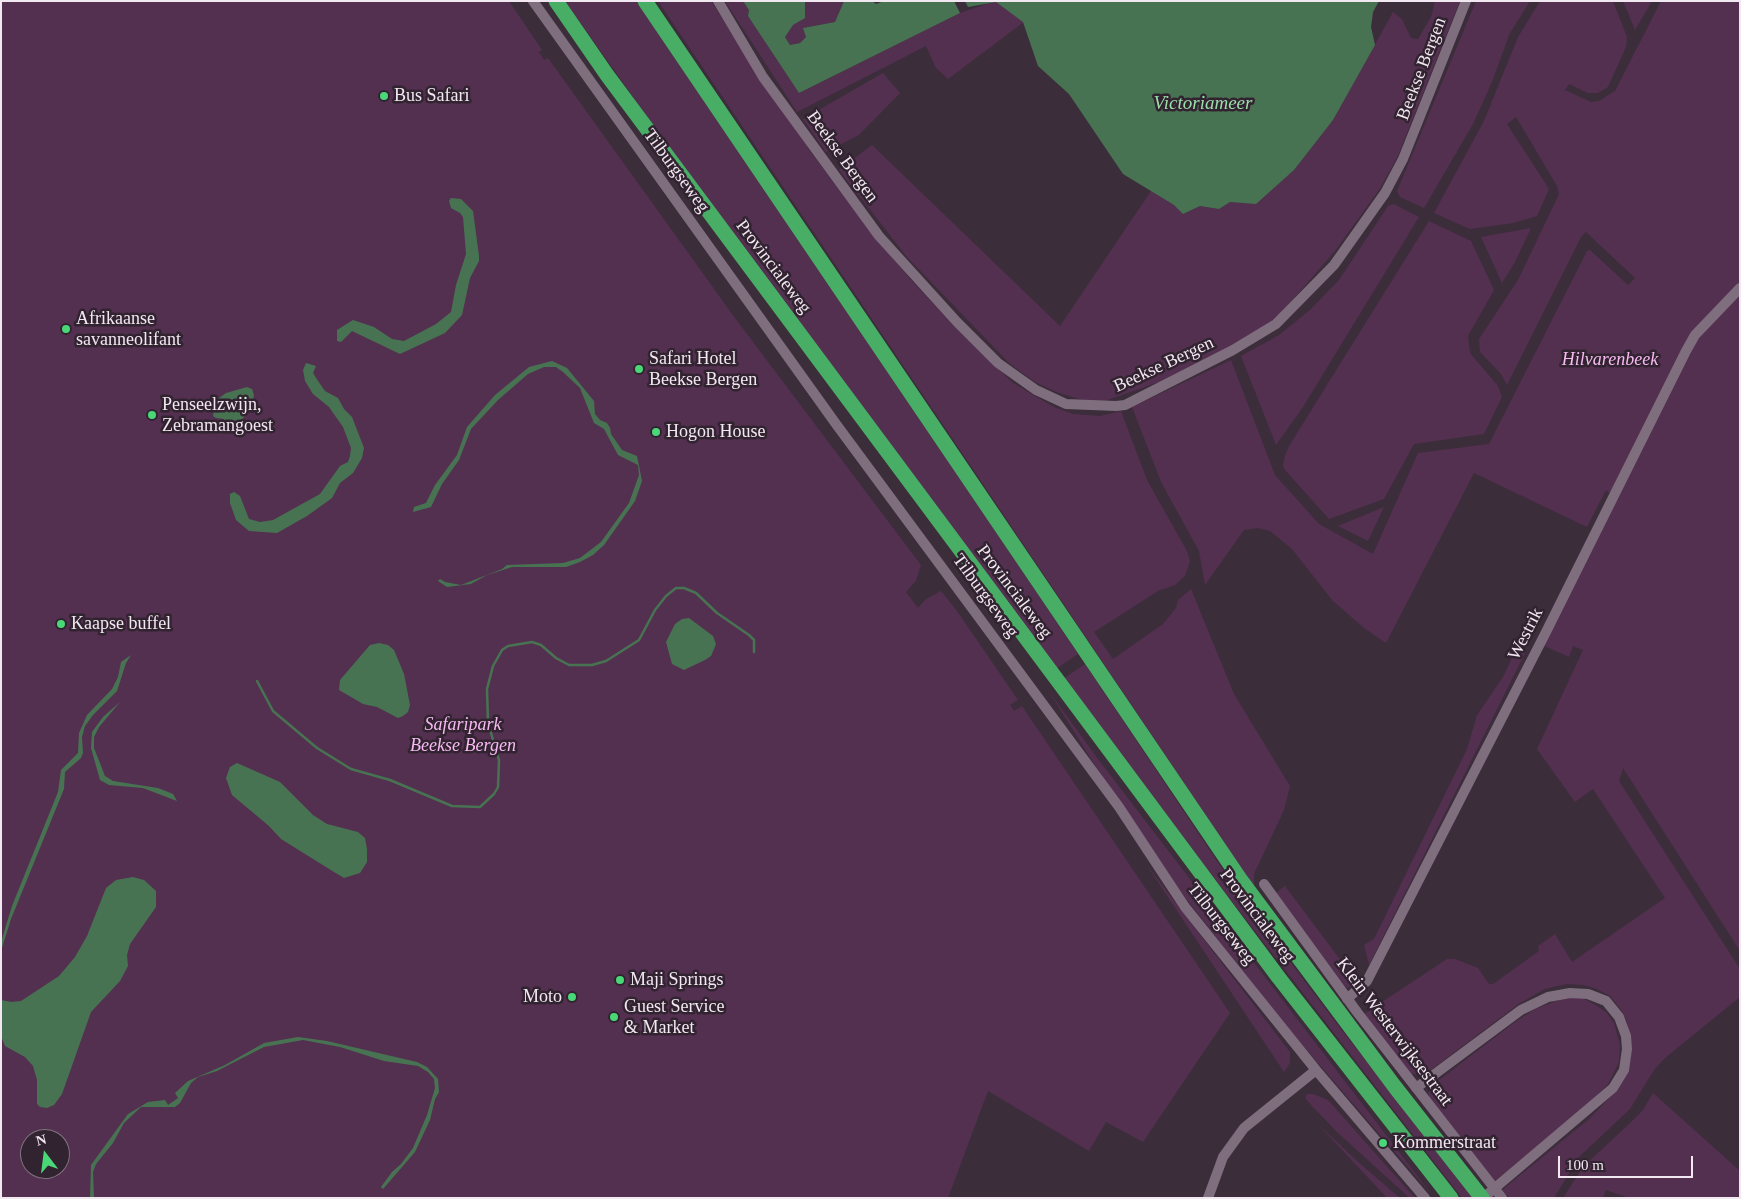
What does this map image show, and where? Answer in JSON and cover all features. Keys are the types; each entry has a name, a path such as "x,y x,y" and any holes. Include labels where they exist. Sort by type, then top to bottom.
{"highway":[{"name":"Provincialeweg","path":"556,1 607,75 1208,883 1451,1198"},
{"name":"Provincialeweg","path":"645,1 1240,879 1395,1087 1482,1198"}],"street":[{"name":"Tilburgseweg","path":"533,1 836,424 1119,807 1186,906 1316,1070 1425,1198"},
{"name":"Beekse Bergen","path":"718,1 763,77 879,236 957,322 998,363 1036,390 1066,404 1116,406 1125,404 1233,350 1276,324 1334,265 1380,201 1403,159 1466,1"},
{"name":"Westrik","path":"1347,1000 1367,981 1555,614 1686,351 1700,329 1740,288"},
{"name":"Klein Westerwijksestraat","path":"1264,884 1347,1000 1502,1198"},
{"path":"1416,1088 1522,1010 1548,997 1570,993 1588,994 1606,1001 1619,1016 1626,1036 1627,1048 1624,1070 1614,1088 1482,1198"},
{"path":"1208,1198 1223,1157 1244,1128 1316,1070"}],"green space":[{"name":"Safaripark Beekse Bergen","path":"1,1 509,1 542,50 539,52 544,60 548,58 735,318 921,565 916,581 906,592 918,608 926,599 941,591 957,611 1018,700 1010,705 1014,711 1022,706 1230,1013 1143,1142 1106,1122 1089,1151 988,1091 948,1198 1,1198"},
{"path":"565,1 639,1 1078,654 1056,669 678,160"},
{"path":"658,1 711,1 810,151 869,230 911,280 956,328 1013,383 1054,407 1073,414 1100,416 1121,411 1147,480 1187,551 1190,561 1185,576 1175,585 1158,591 1094,632 1113,659 1163,624 1176,608 1178,600 1191,589 1234,694 1290,786 1284,810 1254,874 1254,887"},
{"path":"725,1 743,1 749,10 748,16 799,93 960,13 996,1 1024,22 948,79 936,68 926,46 797,112"},
{"path":"805,1 844,1 835,22 803,28 806,37 800,43 790,45 785,37 793,25 804,18"},
{"path":"1435,1 1460,1 1397,158 1379,190 1335,251 1274,321 1230,347 1159,382 1102,402 1083,400 1059,393 1035,382 1009,363 907,257 839,170 872,145 1060,326 1151,191 1174,205 1183,214 1200,206 1219,209 1230,202 1256,203 1294,170 1333,120 1393,12 1402,19 1411,38 1418,39 1431,17"},
{"path":"1476,1 1530,1 1509,35 1492,82 1473,124 1424,208 1400,197 1397,191"},
{"name":"Hilvarenbeek","path":"1540,1 1613,1 1627,37 1626,47 1608,87 1598,93 1588,93 1569,84 1565,90 1591,102 1599,101 1615,91 1661,1 1740,1 1740,951 1623,768 1619,781 1740,969 1740,997 1665,1058 1654,1070 1630,1109 1579,1157 1554,1198 1509,1198 1502,1190 1589,1119 1618,1089 1630,1061 1631,1047 1627,1022 1622,1011 1610,996 1597,989 1583,985 1567,984 1545,989 1520,1003 1428,1072 1418,1075 1410,1073 1364,1014 1447,959 1455,959 1478,968 1489,984 1493,984 1539,951 1538,946 1555,934 1572,962 1665,898 1593,789 1575,802 1537,749 1583,650 1573,646 1569,657 1542,645 1617,499 1606,490 1587,527 1474,473 1386,643 1364,628 1332,600 1292,549 1270,531 1258,528 1244,530 1205,585 1199,551 1161,482 1132,407 1231,360 1275,475 1319,524 1373,554 1418,453 1489,444 1587,251 1590,250 1628,285 1635,278 1586,232 1581,237 1507,385 1501,374 1480,352 1479,339 1518,280 1559,194 1557,186 1516,117 1507,124 1549,189 1537,216 1513,223 1470,229 1434,213 1484,121 1518,37"},
{"path":"1623,1 1652,1 1635,30"},
{"path":"883,73 900,93 859,135 826,152 803,119"},
{"path":"1394,204 1419,217 1303,407 1276,445 1241,356 1279,335 1311,309 1339,280 1388,206"},
{"path":"1429,221 1471,241 1494,290 1468,336 1470,353 1498,386 1502,397 1484,434 1414,444 1384,499 1329,519 1285,470 1283,465 1285,456 1289,446"},
{"path":"1531,228 1515,262 1502,283 1481,237"},
{"path":"1384,507 1368,541 1338,526"},
{"path":"1517,647 1526,651 1369,965 1364,945 1374,939 1467,749 1477,715 1503,677"},
{"path":"1085,664 1239,894 1340,1028 1474,1198 1462,1198 1164,814 1063,679"},
{"path":"1048,690 1098,759 1432,1195 1286,1026 1183,895 1106,783"},
{"path":"1146,864 1290,1052 1290,1063 1284,1072"},
{"path":"1285,886 1357,982 1352,986 1347,988 1343,984 1276,893"},
{"path":"1564,998 1582,998 1606,1012 1614,1023 1620,1045 1619,1062 1608,1084 1586,1107 1495,1181 1431,1102 1428,1093 1438,1081 1515,1022 1535,1009"},
{"path":"1653,1093 1740,1171 1740,1195 1737,1198 1629,1198 1606,1190 1603,1198 1563,1198 1583,1167 1643,1110"},
{"path":"1307,1094 1313,1094 1328,1100 1415,1198 1410,1198 1404,1193 1337,1132 1305,1098"},
{"path":"1318,1124 1357,1161 1400,1198 1387,1198"}],"water":[{"path":"743,1 805,1 805,18 793,25 785,37 790,45 800,43 806,37 803,28 835,22 844,1 872,1 876,4 884,1 954,1 960,13 799,93 748,16 749,10"},
{"name":"Victoriameer","path":"965,1 1379,1 1373,12 1371,27 1375,45 1333,120 1294,170 1256,204 1230,202 1219,209 1200,206 1183,214 1174,205 1123,174 1069,94 1038,66 1023,22 996,2 968,7"},
{"path":"451,198 461,199 473,211 479,256 479,261 470,278 462,315 445,333 400,354 352,331 341,342 337,341 337,330 353,320 374,327 392,339 404,341 436,324 451,312 456,285 466,254 463,217 451,208 449,201"},
{"path":"552,361 567,368 594,401 595,414 600,420 607,423 611,434 622,450 637,456 642,481 635,501 604,545 593,555 580,562 566,567 512,567 487,575 471,584 447,587 438,581 440,579 445,582 461,585 502,569 507,565 563,563 580,558 601,542 629,503 639,475 638,465 618,455 604,429 594,423 580,388 556,367 544,367 528,374 498,400 471,429 459,460 442,484 431,507 413,512 414,507 426,503 435,485 457,455 467,427 495,395 529,367"},
{"path":"306,363 316,366 313,373 325,391 338,398 344,409 352,417 364,448 362,458 353,473 340,483 332,498 307,516 277,533 249,531 236,520 230,503 230,494 234,492 240,496 249,519 260,522 273,520 320,494 340,466 348,462 351,448 343,427 329,407 313,394 305,381 303,370"},
{"path":"247,387 252,389 254,395 252,405 236,429 228,431 224,419 213,416 215,401 226,393"},
{"path":"689,618 713,636 716,644 711,656 684,670 672,664 666,642 675,624 682,619"},
{"path":"379,643 388,645 394,650 404,674 410,705 408,712 398,718 377,707 363,704 339,690 340,680 370,645"},
{"path":"131,655 126,663 117,691 93,715 85,726 82,737 83,753 81,758 65,772 64,789 11,919 1,951 1,942 12,906 58,792 61,770 78,753 79,733 87,715 112,689 118,677 121,662"},
{"path":"120,702 99,727 94,737 94,748 105,776 113,781 158,788 173,794 177,801 143,788 109,785 100,780 91,748 92,732 103,717"},
{"path":"237,763 280,782 313,815 327,824 358,832 365,838 367,862 360,873 344,878 281,839 269,826 232,795 226,778 230,767"},
{"path":"133,877 144,880 156,891 156,907 130,944 127,955 128,966 120,981 91,1012 62,1094 54,1105 47,1108 40,1107 37,1104 37,1080 33,1066 25,1057 5,1046 1,1036 1,1000 21,1001 59,976 75,957 87,936 106,888 116,880"},
{"path":"298,1037 327,1041 417,1062 427,1067 438,1079 439,1092 435,1099 430,1120 415,1152 383,1189 381,1187 413,1148 427,1115 435,1088 434,1079 428,1072 418,1066 384,1061 340,1047 303,1040 264,1047 217,1071 198,1077 191,1083 180,1103 175,1107 141,1107 124,1123 113,1143 96,1164 93,1172 94,1198 90,1198 91,1165 128,1114 148,1102 165,1100 168,1105 178,1098 175,1093 188,1081 225,1065 264,1043"}],"waterway":[{"path":"257,681 273,711 317,748 351,769 390,780 452,806 480,807 494,794 498,787 499,760 488,723 487,689 493,666 502,650 508,646 532,642 541,645 556,658 569,665 592,665 606,661 639,640 655,610 666,596 676,588 684,588 696,593 717,613 749,635 754,640 754,652"}],"place":[{"name":"Bus Safari","path":"384,96"},
{"name":"Afrikaanse savanneolifant","path":"66,329"},
{"name":"Safari Hotel Beekse Bergen","path":"639,369"},
{"name":"Penseelzwijn, Zebramangoest","path":"152,415"},
{"name":"Hogon House","path":"656,432"},
{"name":"Kaapse buffel","path":"61,624"},
{"name":"Maji Springs","path":"620,980"},
{"name":"Moto","path":"572,997"},
{"name":"Guest Service & Market","path":"614,1017"},
{"name":"Kommerstraat","path":"1383,1143"}]}
